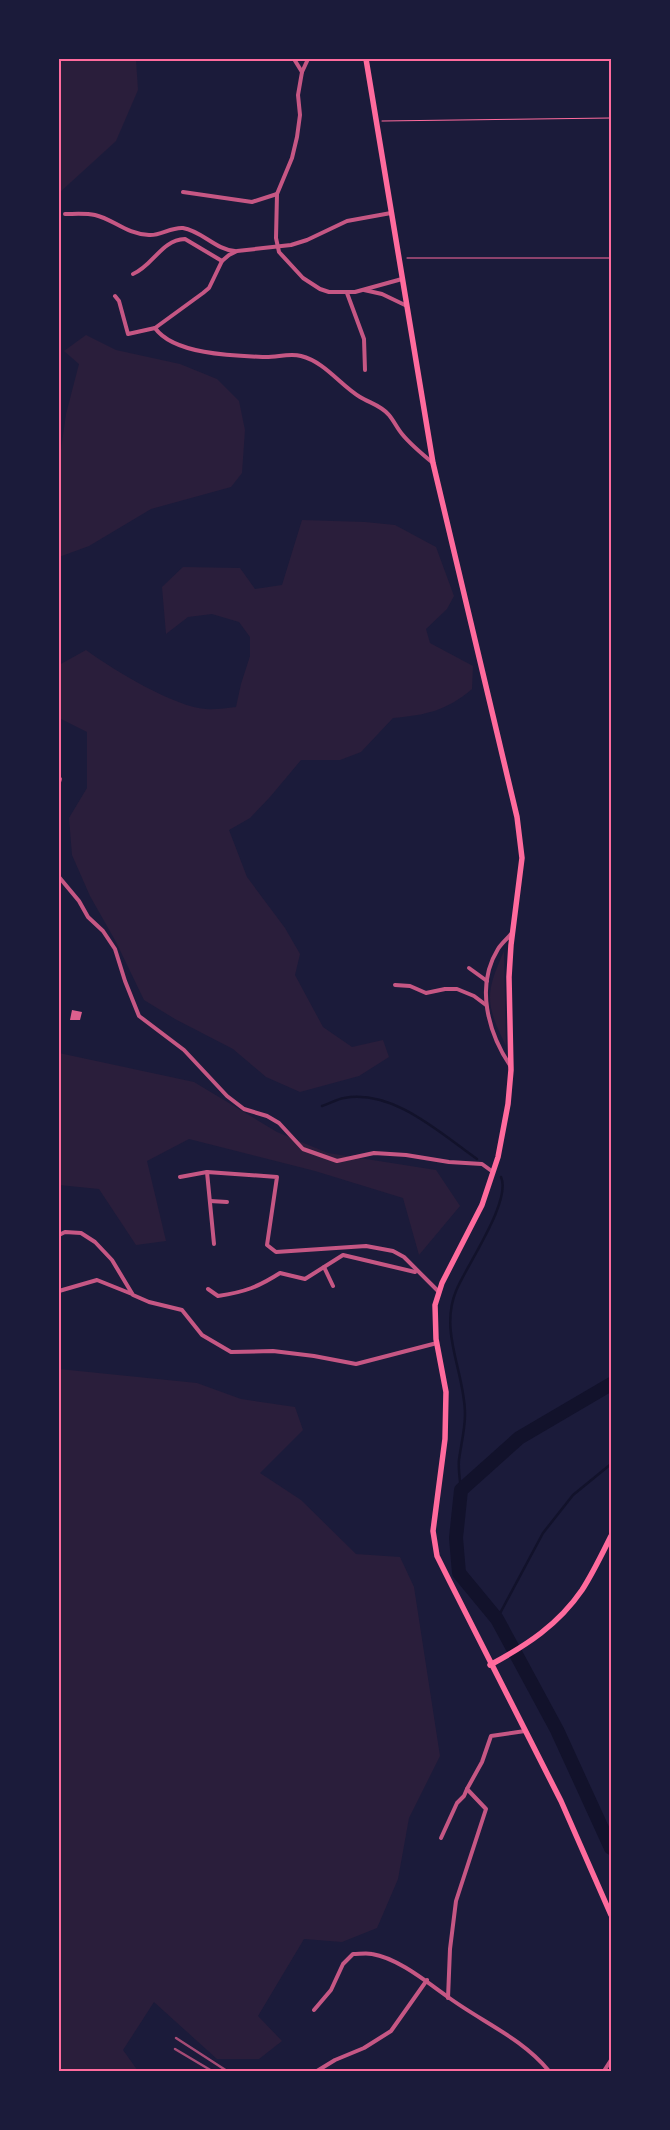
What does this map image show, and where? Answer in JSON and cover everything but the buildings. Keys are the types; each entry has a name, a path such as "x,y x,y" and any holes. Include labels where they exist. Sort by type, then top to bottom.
{"main road":[{"path":"366,59 433,463 517,817 522,858 509,977 511,1067 508,1104 498,1157 482,1205 439,1292 435,1306 436,1342 446,1392 446,1439 433,1531 437,1556 561,1801 611,1915"},
{"path":"490,1664 530,1642 558,1620 583,1589 611,1536"}],"street":[{"path":"294,59 302,72"},
{"path":"308,59 302,72 298,95 300,115 297,138 292,158 278,194 276,208 279,252 310,283 328,292 346,293 402,279"},
{"path":"183,192 252,202 278,194"},
{"path":"65,214 97,215 127,230 151,236 172,229 183,228 226,250 238,251 278,247 307,240 348,221 391,213"},
{"path":"133,274 141,271 167,245 185,239 222,261"},
{"path":"115,296 119,301 128,334 156,328 209,288 222,261 238,251"},
{"path":"363,290 382,294 407,306"},
{"path":"346,293 364,339 365,370"},
{"path":"156,328 162,337 190,347 232,357 301,356 329,372 359,397 383,409 402,435 433,463"},
{"path":"59,877 79,901 88,916 103,931 115,949 139,1016 184,1050 227,1096 244,1109 267,1116 279,1123 303,1149 337,1161 374,1152 449,1162 482,1164 493,1172"},
{"path":"511,1067 501,1053 486,1005 485,993 488,972 498,949 513,932"},
{"path":"470,968 487,981"},
{"path":"395,985 410,986 426,993 445,989 457,989 474,996 486,1005"},
{"path":"180,1177 207,1172 277,1178 267,1245 276,1252 366,1246 393,1251 404,1257 439,1292"},
{"path":"207,1172 214,1244"},
{"path":"210,1201 228,1202"},
{"path":"59,1235 66,1232 81,1233 95,1242 112,1260 134,1295"},
{"path":"208,1289 218,1296 238,1293 259,1286 280,1273 305,1279 343,1255 418,1272"},
{"path":"324,1267 333,1286"},
{"path":"59,1291 97,1280 149,1302 182,1310 202,1335 231,1352 272,1351 356,1364 436,1342"},
{"path":"441,1838 458,1802 464,1796 482,1762 491,1736 525,1731"},
{"path":"448,1998 450,1949 456,1901 486,1809 468,1789"},
{"path":"314,2010 331,1990 343,1964 353,1954 373,1954 427,1980 448,1998 513,2039 536,2056 549,2071"},
{"path":"317,2071 335,2060 364,2048 391,2031 427,1980"},
{"path":"604,2071 611,2060"}],"path":[{"path":"376,121 611,118"},
{"path":"399,258 611,258"}],"shaded area":[{"path":"59,59 136,59 138,90 116,141 59,193"},
{"path":"86,335 116,350 180,364 217,379 239,401 245,430 242,473 231,487 151,509 89,546 59,557 59,464 66,414 79,364 64,351"},
{"path":"302,520 395,525 436,547 454,596 447,609 426,629 430,643 473,666 472,689 462,696 435,711 393,718 361,752 340,760 301,760 250,818 229,830 247,877 285,928 300,954 295,975 323,1027 352,1047 383,1040 389,1057 359,1076 300,1092 266,1077 233,1049 175,1019 144,1000 116,942 90,896 72,855 69,818 87,788 87,732 59,718 59,665 86,650 144,686 177,702 206,709 236,707 250,656 250,637 239,622 212,614 188,617 166,634 162,587 183,567 240,568 255,589 282,585"},
{"path":"504,951 506,1046 494,1019 490,999 493,978"},
{"path":"59,1053 194,1082 277,1132 328,1153 436,1170 460,1206 419,1255 403,1198 315,1171 189,1139 147,1161 166,1241 136,1245 99,1189 59,1185"},
{"path":"59,1369 197,1383 241,1399 295,1407 303,1430 260,1473 301,1500 356,1554 400,1557 414,1587 440,1756 409,1818 398,1879 377,1928 342,1942 304,1939 258,2016 282,2041 259,2059 217,2059 154,2002 123,2050 138,2071 59,2071"}],"waterway":[{"path":"322,1106 339,1099 362,1097 398,1106 432,1126 477,1159"},
{"path":"461,1490 459,1463 465,1414 464,1399 451,1337 452,1306 461,1280 494,1217 503,1188 501,1177"},
{"path":"611,1384 519,1438 461,1490 456,1538 459,1573 497,1619 557,1730 611,1848"},
{"path":"497,1619 543,1533 573,1495 611,1464"}],"railway":[{"path":"176,2038 227,2071"},
{"path":"175,2049 212,2071"}]}
